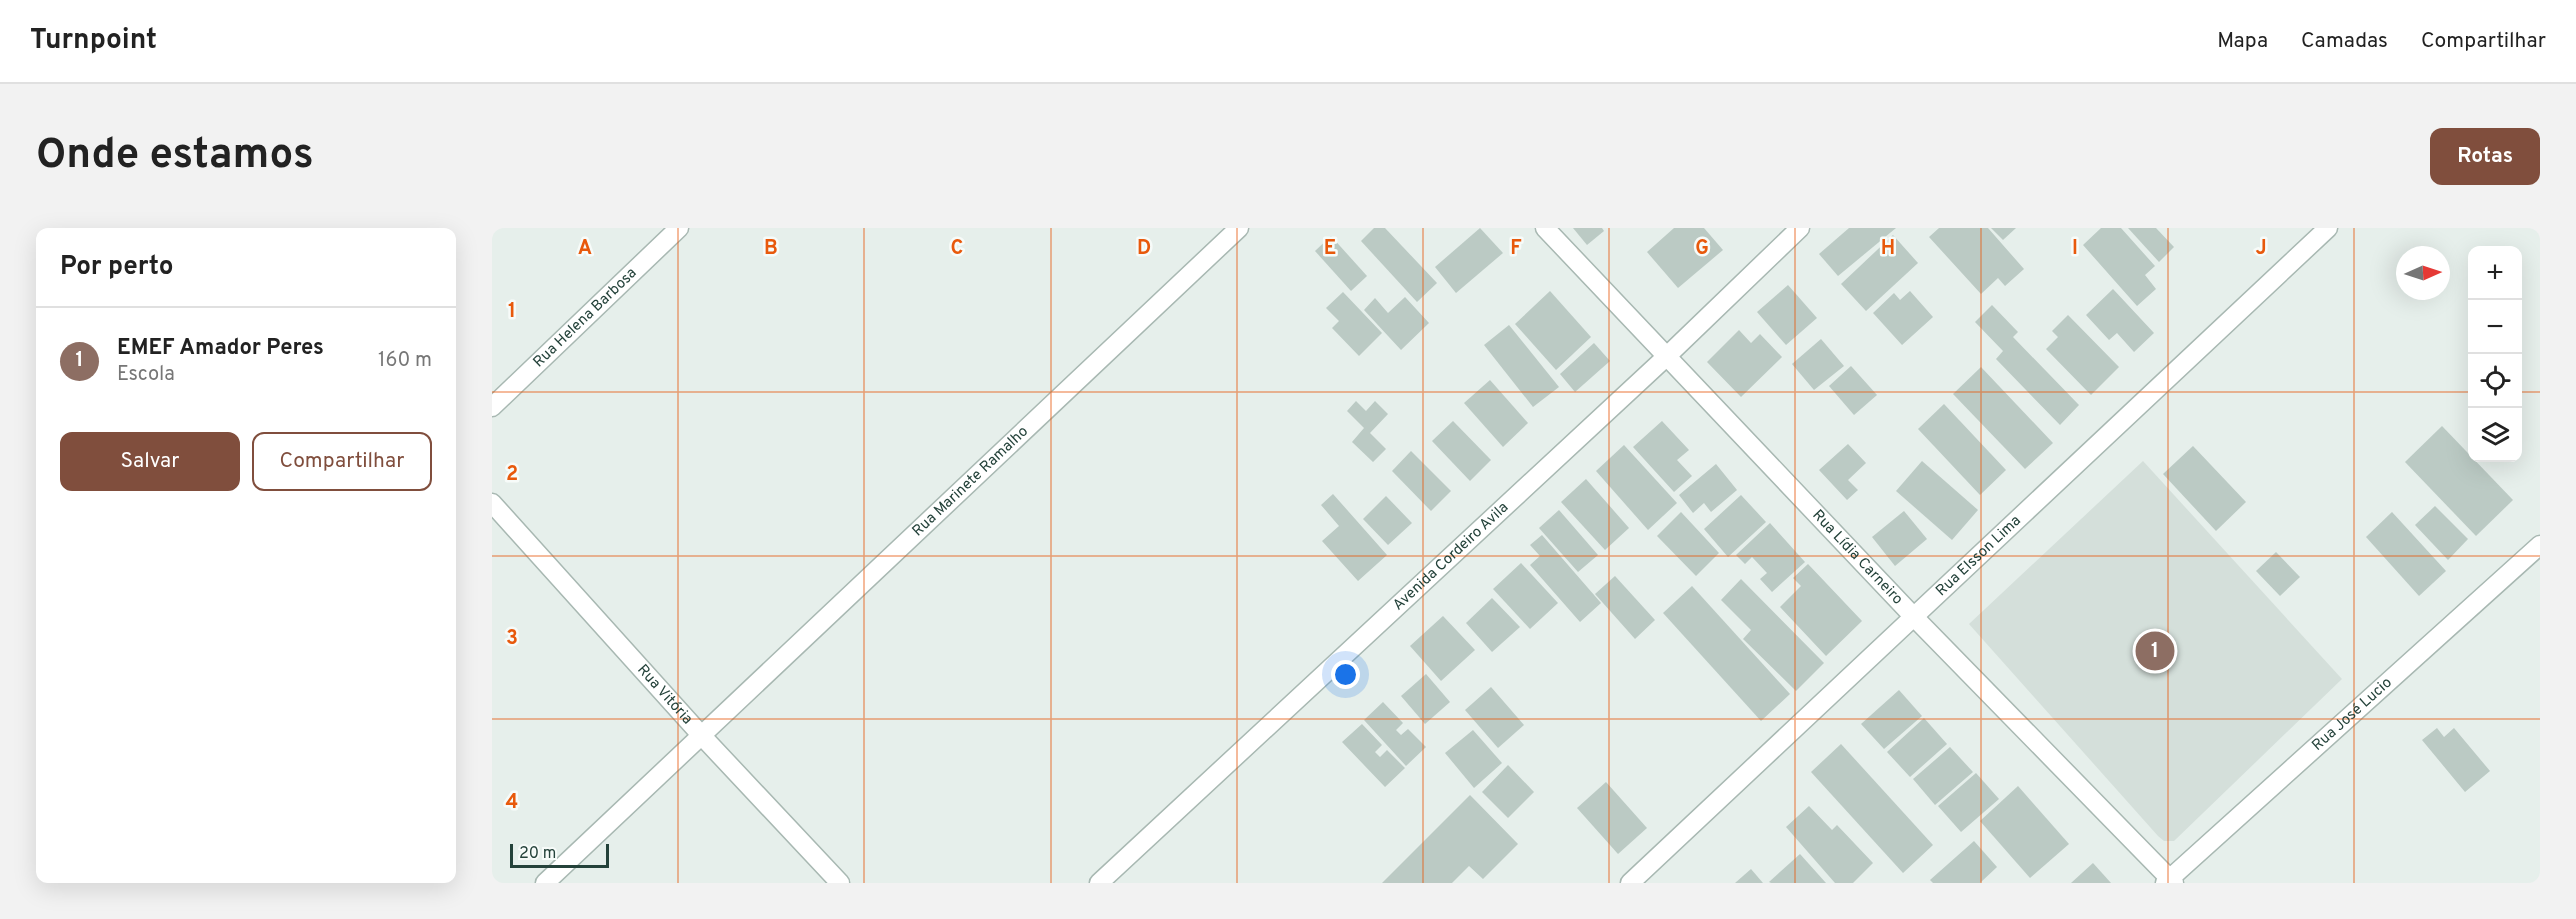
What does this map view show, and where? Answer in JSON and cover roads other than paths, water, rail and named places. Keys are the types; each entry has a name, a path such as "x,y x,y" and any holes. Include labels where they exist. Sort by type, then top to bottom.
{"street":[{"name":"Rua Helena Barbosa","path":"492,407 679,228"},
{"name":"Rua Marinete Ramalho","path":"545,883 1239,228"},
{"name":"Rua Lídia Carneiro","path":"1545,228 1913,616 2169,881"},
{"name":"Avenida Cordeiro Avila","path":"1099,883 1666,357 1800,228"},
{"name":"Rua Elsson Lima","path":"1630,883 2328,228"},
{"name":"Rua Vitória","path":"492,503 702,736 840,883"},
{"name":"Rua José Lucio","path":"2169,881 2540,545"}],"place":[{"name":"EMEF Amador Peres","path":"2155,651"}]}
